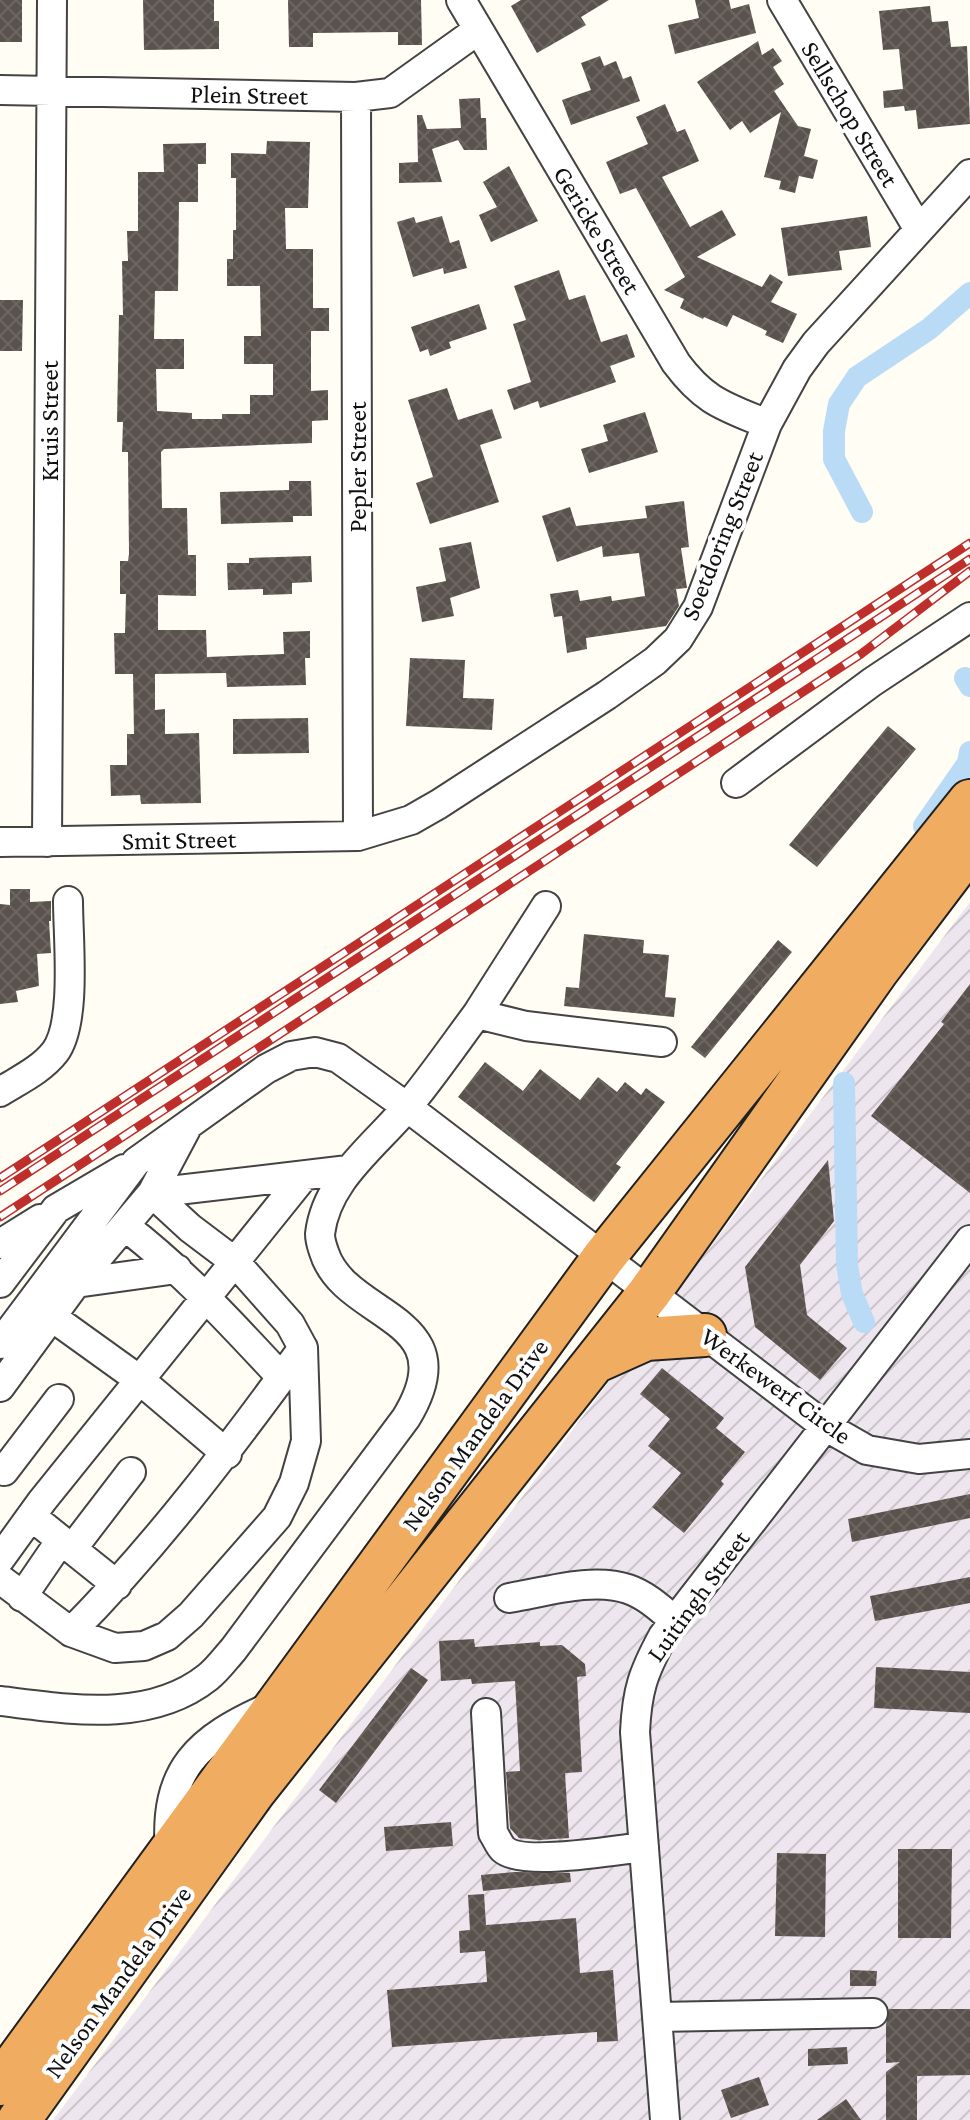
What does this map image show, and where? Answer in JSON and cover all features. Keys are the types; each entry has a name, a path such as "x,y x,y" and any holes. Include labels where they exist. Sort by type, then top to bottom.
{"highway":[{"name":"Nelson Mandela Drive","path":"0,2084 604,1257 970,801"},
{"name":"Nelson Mandela Drive","path":"19,2120 253,1793 649,1293 877,971 970,848"},
{"path":"595,1361 646,1339 705,1335"}],"street":[{"name":"Kruis Street","path":"47,842 52,0"},
{"name":"Gericke Street","path":"461,0 676,363 692,385 709,399 767,424"},
{"name":"Sellschop Street","path":"782,0 918,228"},
{"name":"Plein Street","path":"0,90 356,97 390,93 478,30"},
{"name":"Pepler Street","path":"356,97 358,836"},
{"name":"Soetdoring Street","path":"358,836 411,820 439,804 607,695 655,661 678,639 698,607 767,424 797,369 816,343 918,228 970,174"},
{"path":"736,783 872,682 970,617"},
{"name":"Smit Street","path":"0,842 358,836"},
{"path":"0,1092 37,1069 55,1052 64,1035 68,1015 68,901"},
{"path":"0,1701 88,1711 137,1707 177,1696 208,1677 233,1650 406,1418 418,1398 424,1370 418,1344 401,1324 344,1283 328,1265 320,1238 325,1211 348,1170 407,1107 477,1014 546,906"},
{"path":"477,1014 526,1026 662,1042"},
{"name":"Werkewerf Circle","path":"136,1162 266,1069 291,1056 315,1052 338,1058 407,1107 825,1426 867,1450 919,1459 970,1454"},
{"path":"0,1387 76,1283 152,1193 189,1123"},
{"path":"0,1244 136,1162"},
{"path":"0,1344 136,1162"},
{"path":"152,1193 348,1170"},
{"path":"0,1559 37,1508 303,1177"},
{"path":"0,1579 71,1632 115,1648 144,1646 167,1636 191,1615 277,1517 294,1483 306,1441 303,1348 290,1324 235,1262 190,1228 152,1193"},
{"path":"0,1283 56,1209"},
{"path":"126,1227 208,1298 282,1378"},
{"name":"Luitingh Street","path":"665,2120 635,1732 637,1701 644,1672 663,1636 970,1240"},
{"path":"76,1283 177,1269"},
{"path":"52,1317 141,1381 227,1454"},
{"path":"71,1632 117,1585 227,1454 303,1348"},
{"path":"59,1399 2,1470 67,1545 117,1585"},
{"path":"22,1597 131,1472"},
{"path":"509,1598 601,1585 628,1589 649,1600 675,1621"},
{"path":"486,1713 493,1833 503,1850 523,1857 546,1857 644,1847"},
{"path":"657,2017 873,2013"}],"shaded area":[{"path":"970,902 970,2120 53,2120"}],"building":[{"path":"0,0 22,0 22,42 0,42"},
{"path":"143,0 214,0 214,21 219,21 219,49 144,50"},
{"path":"288,0 421,0 422,45 398,45 398,32 313,33 313,47 289,47"},
{"path":"521,0 609,0 581,17 586,25 537,53 511,6"},
{"path":"695,0 729,0 731,9 749,4 756,33 675,54 668,25 699,18"},
{"path":"930,6 932,22 948,21 951,47 967,46 970,124 918,129 916,110 905,111 904,106 884,108 883,91 903,89 899,49 883,50 879,11"},
{"path":"758,41 762,55 773,48 782,61 773,67 784,84 774,91 798,126 811,129 804,156 818,160 813,179 799,176 795,193 779,189 781,181 764,177 781,112 750,133 742,121 730,130 697,82"},
{"path":"600,56 604,66 616,61 623,79 631,76 640,101 571,125 562,100 591,90 581,63"},
{"path":"480,98 481,118 486,118 487,150 464,150 458,140 432,149 442,182 399,183 399,163 418,162 417,115 422,115 427,129 461,128 459,99"},
{"path":"665,104 677,132 685,129 699,161 662,177 690,227 722,210 736,235 697,257 762,287 770,274 783,282 771,302 797,314 783,343 765,335 767,331 733,315 727,327 703,319 680,308 684,299 664,290 685,277 636,188 620,194 606,162 648,144 636,117"},
{"path":"267,141 310,142 308,208 285,208 286,249 313,249 313,308 329,308 329,331 311,331 311,391 328,390 328,420 312,421 312,443 164,449 161,452 162,508 187,508 188,555 196,555 196,596 158,595 158,630 206,630 207,657 284,654 283,632 310,631 310,658 305,658 306,685 227,687 226,673 155,674 155,710 165,709 165,734 199,733 201,803 141,804 140,795 111,796 110,765 127,765 127,734 134,734 133,674 115,674 114,633 125,633 126,594 120,594 120,561 128,561 129,554 128,452 122,452 123,422 117,422 119,315 123,315 122,261 128,261 127,231 138,231 138,172 164,172 163,144 206,143 206,164 198,164 198,202 179,202 178,291 155,291 154,339 184,339 184,369 156,369 157,411 192,413 192,419 222,419 222,414 250,414 250,395 273,395 273,364 244,364 244,336 261,336 260,286 227,286 227,259 233,259 233,230 236,230 236,178 231,178 231,153 266,154"},
{"path":"509,166 538,221 491,242 479,215 497,207 483,182"},
{"path":"442,216 450,243 459,240 467,268 444,274 443,268 413,277 397,222 414,217 416,223"},
{"path":"867,216 871,247 839,251 842,270 788,276 781,228"},
{"path":"559,270 569,300 585,295 601,342 627,334 635,357 610,366 616,382 540,408 538,401 514,410 507,390 531,382 513,324 526,320 514,286"},
{"path":"0,300 23,300 22,351 0,351"},
{"path":"479,304 487,329 449,342 451,348 430,356 428,349 420,352 411,327"},
{"path":"447,388 458,420 492,409 502,438 480,445 499,502 430,524 416,483 433,477 408,400"},
{"path":"645,412 658,452 589,473 581,449 608,441 603,425"},
{"path":"289,481 311,481 312,516 293,516 293,522 221,524 220,492 289,490"},
{"path":"684,501 689,547 681,548 687,588 676,589 679,606 666,626 586,638 587,649 567,653 562,616 554,617 550,594 578,590 580,601 611,596 612,601 645,596 639,553 603,557 602,546 557,562 542,516 570,507 576,526 647,518 645,506"},
{"path":"471,542 480,588 450,598 454,616 422,622 416,587 446,581 439,548"},
{"path":"311,556 312,582 292,583 292,594 263,595 263,589 228,590 227,563 249,563 249,558"},
{"path":"410,658 465,660 463,698 494,699 492,730 406,726"},
{"path":"308,718 309,753 233,754 233,719"},
{"path":"888,726 916,749 817,867 789,845"},
{"path":"10,889 30,889 30,902 51,901 51,953 37,954 39,986 16,991 18,1002 0,1004 0,904 10,905"},
{"path":"584,934 644,940 643,953 669,955 665,997 676,998 674,1017 564,1006 566,987 579,988"},
{"path":"778,940 792,952 705,1058 691,1047"},
{"path":"970,984 970,1193 871,1116 944,1024 941,1022"},
{"path":"485,1062 523,1091 540,1069 580,1100 598,1077 617,1092 625,1082 641,1095 646,1088 665,1102 616,1164 621,1167 594,1202 458,1097"},
{"path":"828,1160 834,1221 800,1265 807,1315 847,1348 820,1380 755,1327 745,1267"},
{"path":"662,1368 724,1418 716,1428 745,1452 721,1481 724,1484 684,1533 652,1507 681,1473 648,1446 670,1419 640,1394"},
{"path":"970,1494 970,1518 852,1542 848,1519"},
{"path":"970,1577 970,1603 875,1621 870,1596"},
{"path":"474,1639 475,1647 540,1642 540,1646 562,1645 585,1664 586,1676 577,1677 582,1772 565,1773 569,1838 519,1838 510,1828 506,1772 520,1771 515,1681 472,1684 471,1679 441,1681 439,1641"},
{"path":"876,1667 970,1672 970,1713 874,1708"},
{"path":"411,1668 428,1680 336,1803 319,1790"},
{"path":"451,1822 453,1846 386,1851 384,1827"},
{"path":"898,1849 952,1849 951,1938 898,1938"},
{"path":"777,1853 826,1854 825,1937 775,1936"},
{"path":"570,1873 571,1882 483,1891 481,1875"},
{"path":"484,1894 486,1925 576,1918 580,1973 613,1970 618,2041 597,2042 597,2032 392,2047 387,1990 487,1982 485,1951 460,1953 459,1931 470,1930 468,1895"},
{"path":"850,1970 877,1971 876,1986 850,1986"},
{"path":"889,2009 970,2009 970,2075 917,2076 917,2120 886,2120 886,2072 900,2062 886,2063"},
{"path":"847,2047 848,2064 808,2066 808,2049"},
{"path":"759,2077 769,2105 731,2118 721,2090"},
{"path":"846,2099 861,2120 817,2120"}],"waterway":[{"path":"862,512 834,459 834,431 839,404 857,377 929,329 970,293"},
{"path":"965,678 970,686"},
{"path":"924,826 968,763 970,752"},
{"path":"844,1083 847,1265 852,1294 864,1322"}],"railway":[{"path":"0,1178 970,543"},
{"path":"0,1191 970,559"},
{"path":"0,1217 861,654 970,571"}]}
